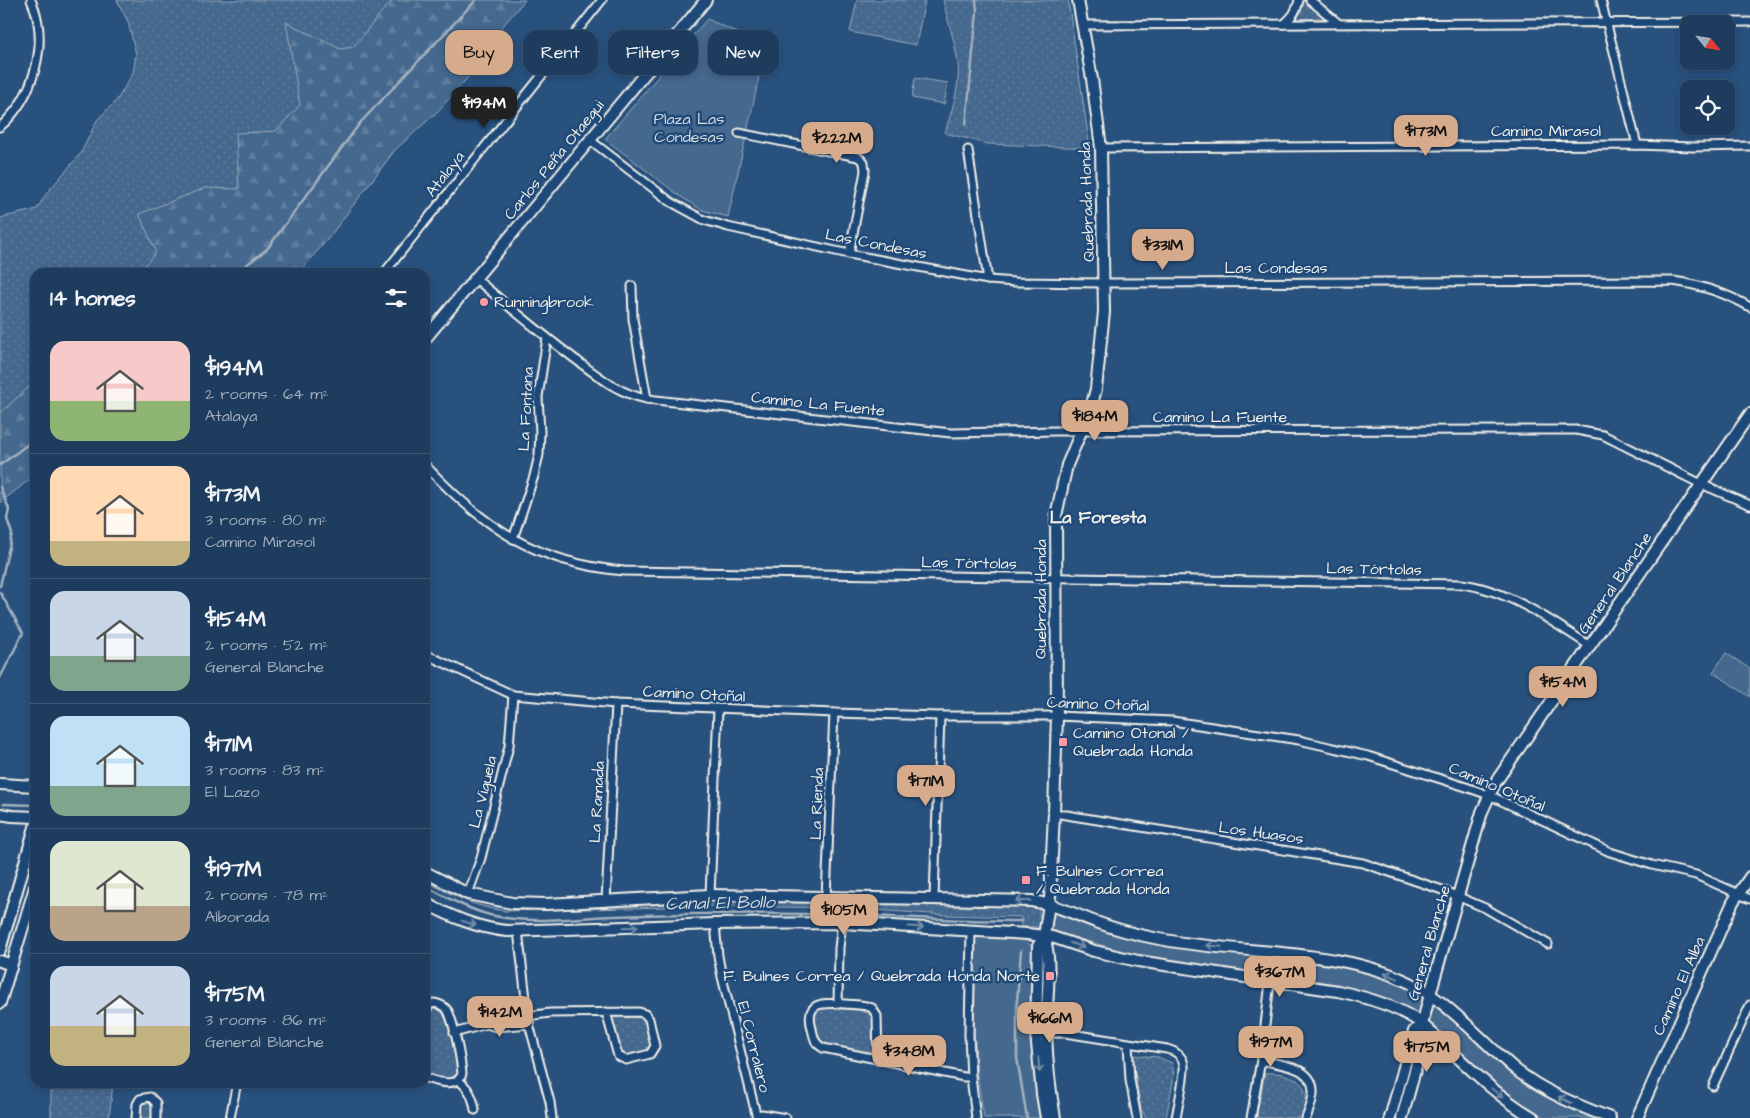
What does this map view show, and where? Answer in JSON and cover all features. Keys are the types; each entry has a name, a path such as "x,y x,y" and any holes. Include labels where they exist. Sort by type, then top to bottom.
{"street":[{"path":"0,127 23,100 35,69 39,35 36,13 31,0"},
{"name":"Atalaya","path":"388,268 602,0"},
{"name":"Carlos Peña Otaegui","path":"430,333 706,0"},
{"name":"Quebrada Honda","path":"1041,1033 1049,950 1044,936 1049,904 1057,716 1056,516 1058,499 1067,465 1091,408 1098,381 1104,312 1102,148 1078,0"},
{"path":"1284,24 1298,8 1299,0"},
{"path":"1310,0 1338,23"},
{"path":"1601,0 1636,145"},
{"path":"1083,25 1750,22"},
{"path":"739,134 858,157 864,162 865,171 849,254"},
{"name":"Las Condesas","path":"590,140 671,202 704,220 849,254 988,280 1104,283 1674,280 1717,292 1750,307"},
{"name":"Camino Mirasol","path":"1102,148 1750,146"},
{"path":"968,150 988,280"},
{"name":"Camino La Fuente","path":"476,279 547,338 614,387 647,399 952,433 1576,430 1603,435 1701,484 1750,505"},
{"path":"632,286 633,319 647,399"},
{"name":"La Fontana","path":"513,539 539,455 538,397 547,338"},
{"name":"General Blanche","path":"1402,1118 1424,1037 1422,1025 1430,994 1482,812 1489,795 1750,414"},
{"name":"Las Tórtolas","path":"430,470 470,510 513,539 541,552 571,562 598,568 624,571 1470,585 1489,589 1511,598 1590,646"},
{"name":"Camino Otoñal","path":"430,658 513,696 718,709 940,716 1057,716 1172,721 1276,736 1331,747 1440,777 1489,795 1610,852 1652,865 1696,875 1750,899"},
{"name":"La Viguela","path":"468,894 481,858 509,746 513,696"},
{"name":"La Ramada","path":"606,901 616,704"},
{"path":"710,896 718,709"},
{"name":"La Rienda","path":"826,897 834,713"},
{"path":"934,900 940,716"},
{"path":"0,784 30,786"},
{"name":"Los Huasos","path":"1054,813 1260,847 1343,858 1363,863 1485,908 1548,944"},
{"path":"0,814 30,817"},
{"path":"16,951 10,953 0,949 30,844"},
{"path":"430,875 468,894 512,903 546,904 710,896 1031,901 1049,904 1099,923 1154,938 1190,944 1286,954 1361,966 1404,981 1430,994 1533,1083 1574,1104 1610,1118"},
{"name":"Camino El Alba","path":"1636,1116 1737,894 1750,877"},
{"path":"0,1002 30,904"},
{"path":"430,906 474,925 496,930 518,931 715,924 842,923 1044,936 1094,951 1138,961 1338,992 1369,999 1400,1012 1422,1025 1496,1092 1534,1118"},
{"path":"838,1004 839,948 842,923"},
{"name":"El Corralero","path":"715,924 719,963 757,1117"},
{"path":"970,930 968,1035 976,1118"},
{"path":"518,931 527,1017 550,1102 552,1118"},
{"path":"0,961 4,961 11,968"},
{"path":"1251,1118 1261,1060 1270,982"},
{"path":"430,1005 434,1003 444,1006 448,1011 462,1065 462,1074 458,1080 449,1083 430,1079"},
{"path":"878,1059 877,1016 870,1006 820,1004 811,1011 809,1019 816,1043 828,1050 971,1078"},
{"path":"1713,1086 1750,1005"},
{"path":"486,1024 496,1028 527,1017 550,1013 606,1012 639,1012 645,1014 649,1019 656,1046 650,1054 626,1060 618,1056 606,1012"},
{"path":"454,1033 486,1024 508,1013 527,1017"},
{"name":"General Blanche","path":"1390,1118 1414,1031 1422,1025"},
{"path":"1041,1033 1065,1033 1171,1050 1181,1058 1184,1067 1176,1118"},
{"path":"1041,1033 1042,1094 1046,1118"},
{"path":"1041,1033 1056,1118"},
{"path":"1128,1044 1130,1080 1137,1118"},
{"path":"1261,1060 1295,1068 1307,1076 1312,1084 1313,1094 1306,1118"},
{"path":"458,1080 465,1085 474,1100 475,1110"},
{"path":"1398,1118 1401,1097 1399,1087"},
{"path":"230,1118 236,1088"},
{"path":"136,1118 137,1104 140,1099 150,1096 156,1102 156,1118"},
{"path":"757,1117 762,1114 786,1118"}],"green space":[{"path":"117,0 459,0 210,268 30,268 30,414 0,438 0,218 37,209 46,194 81,153 97,120 117,100 133,73 136,54 128,22"},
{"path":"393,0 525,0 499,30 445,30 445,75 470,75 437,112 395,150 327,240 302,268 142,268 156,252 139,214 205,188 239,189 236,133 276,131 300,105 286,22 340,49 353,47"},
{"path":"857,0 925,0 916,45 850,32"},
{"path":"943,0 1068,0 1090,148 988,144 945,133 956,95 958,66"},
{"path":"1304,0 1324,18 1296,19 1300,14"},
{"name":"Plaza Las Condesas","path":"707,19 732,30 708,30 708,75 760,75 728,217 702,210 681,197 605,139 659,75 698,75 698,30"},
{"path":"915,78 948,83 944,104 912,98"},
{"path":"30,386 30,479 0,503 0,413"},
{"path":"1726,653 1750,669 1750,697 1713,672"},
{"path":"430,879 450,891 467,898 512,904 710,897 1007,904 1038,907 1042,927 1021,927 1021,917 945,915 847,908 710,906 506,911 484,907 430,884"},
{"path":"1054,910 1138,938 1189,949 1287,958 1361,969 1399,981 1425,997 1460,1025 1496,1059 1534,1089 1554,1100 1597,1118 1546,1118 1529,1110 1506,1095 1409,1010 1359,991 1162,962 1051,931"},
{"path":"974,936 1024,939 1033,948 1030,1019 1034,1073 1041,1118 984,1118 977,1075 973,1014"},
{"path":"433,1006 442,1011 452,1035 458,1076 449,1083 430,1077 430,1010"},
{"path":"822,1008 859,1010 870,1014 875,1032 872,1051 845,1049 820,1040 815,1021 818,1010"},
{"path":"608,1016 644,1018 650,1046 646,1056 621,1057"},
{"path":"1132,1055 1158,1057 1172,1063 1174,1076 1166,1118 1146,1118 1141,1109"},
{"path":"1265,1073 1278,1073 1290,1076 1301,1083 1306,1095 1303,1118 1258,1118 1257,1112"},
{"path":"51,1088 112,1088 109,1118 51,1118"},
{"path":"148,1099 153,1102 154,1118 139,1118 142,1100"}],"waterway":[{"path":"242,268 267,249 360,123 476,0"},
{"path":"966,125 977,11 976,0"},
{"path":"0,465 30,443"},
{"path":"0,487 9,509 7,519 12,534 0,586"},
{"path":"0,592 23,633 0,678"},
{"name":"Canal El Bollo","path":"3,804 30,805"},
{"name":"Canal El Bollo","path":"430,888 481,912 521,920 759,914 1022,921"},
{"path":"1021,950 1017,1000 1017,1058 1027,1118"}],"place":[{"name":"Runningbrook","path":"484,302"},
{"name":"Camino Otonal / Quebrada Honda","path":"1063,742"},
{"name":"F. Bulnes Correa / Quebrada Honda","path":"1026,880"},
{"name":"F. Bulnes Correa / Quebrada Honda Norte","path":"1050,976"}],"district":[{"name":"La Foresta","path":"1098,517"}]}
